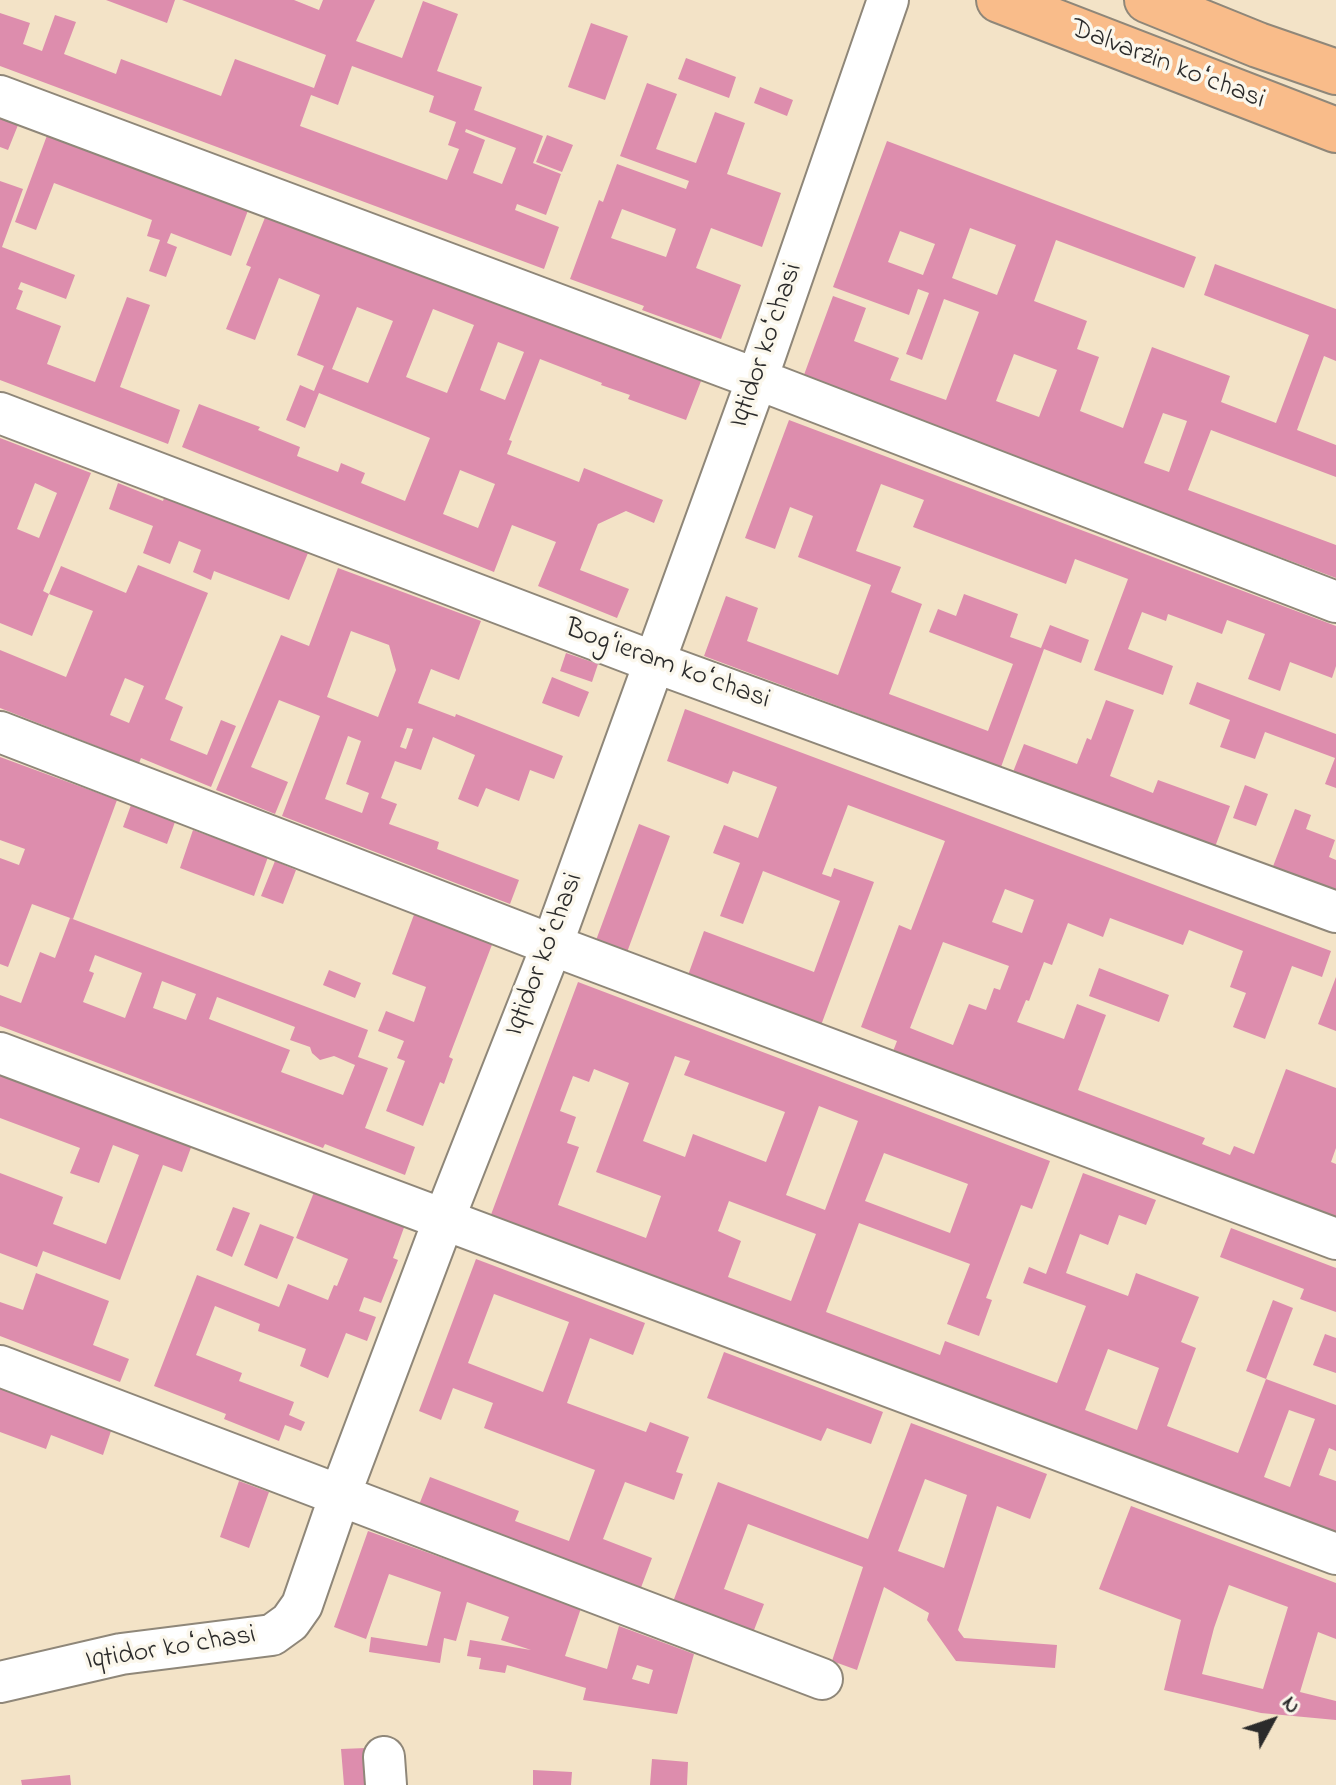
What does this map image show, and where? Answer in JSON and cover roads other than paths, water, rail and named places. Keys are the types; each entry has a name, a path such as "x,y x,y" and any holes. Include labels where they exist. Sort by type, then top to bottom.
{"main road":[{"name":"Dalvarzin koʻchasi","path":"999,0 1316,123"},
{"name":"Dalvarzin koʻchasi","path":"1147,0 1258,45 1326,68"},
{"path":"1316,123 1326,68"}],"street":[{"name":"Iqtidor koʻchasi","path":"0,1682 121,1654 272,1635 290,1622 302,1605 444,1219 552,945 757,379 888,0"},
{"path":"0,96 757,379 1336,602"},
{"name":"Bogʻieram koʻchasi","path":"0,413 654,662 1336,912"},
{"path":"0,732 552,945 1336,1239"},
{"path":"0,1053 1336,1554"},
{"path":"0,1366 822,1679"}]}
